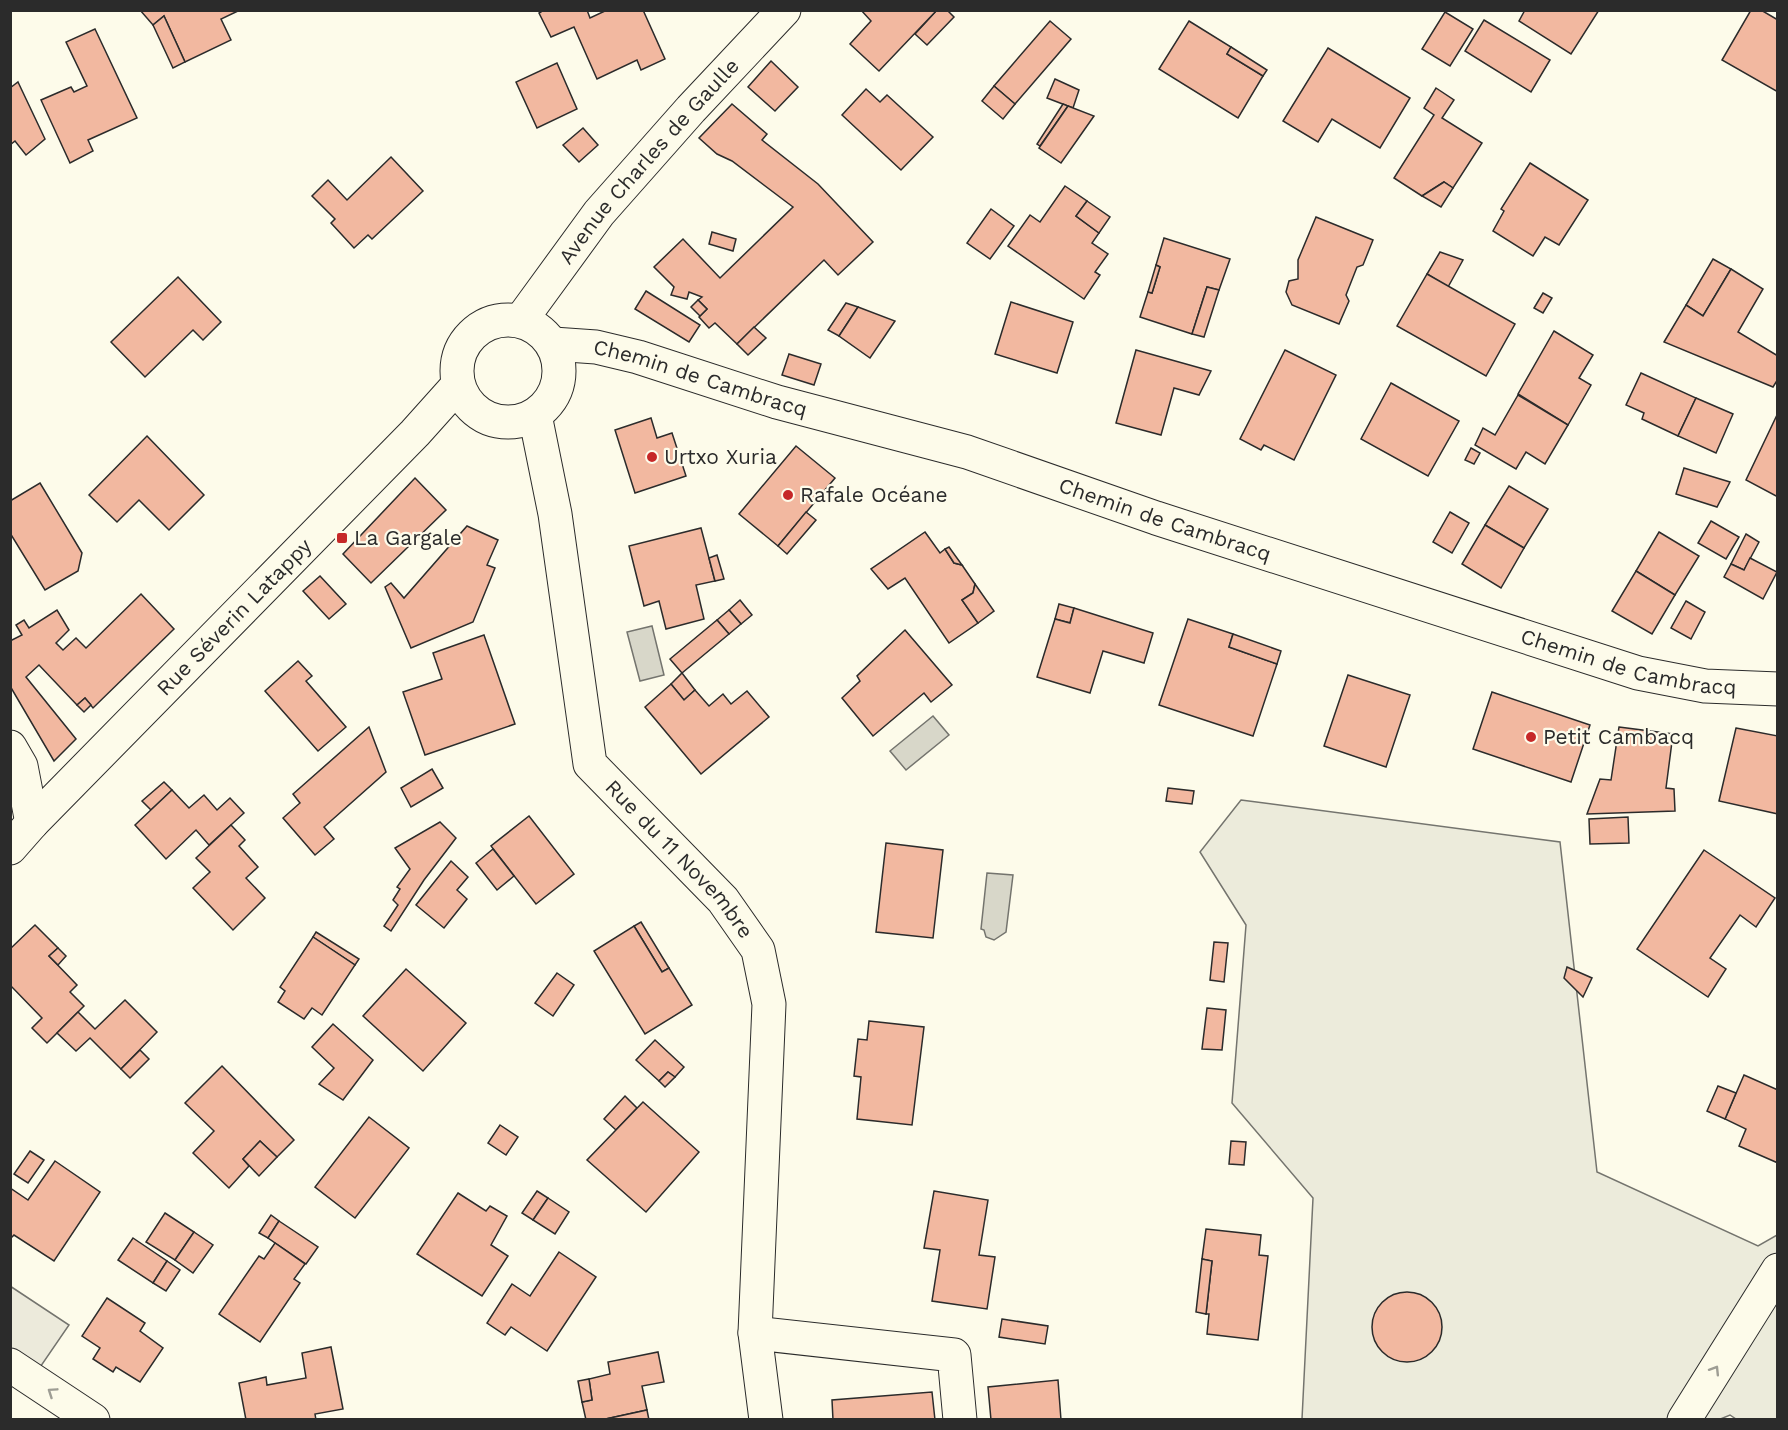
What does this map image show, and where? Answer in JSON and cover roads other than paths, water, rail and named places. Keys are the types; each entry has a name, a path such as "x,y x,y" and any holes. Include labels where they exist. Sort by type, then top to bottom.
{"street":[{"name":"Avenue Charles de Gaulle","path":"521,320 599,213 774,14"},
{"path":"500,319 521,320 539,329 553,344 560,363 558,383 550,401 535,415 517,422 498,422 481,415 466,402 458,385 457,363 465,343 479,327 500,319"},
{"name":"Chemin de Cambracq","path":"553,344 596,347 638,357 777,402 967,452 1156,518 1638,673 1705,686 1778,689"},
{"name":"Rue Séverin Latappy","path":"10,848 416,433 458,385"},
{"name":"Rue du 11 Novembre","path":"535,415 555,514 590,764 723,900 758,950 769,1004 755,1333 766,1419"},
{"path":"10,747 21,766 32,823"},
{"path":"1684,1419 1778,1270"},
{"path":"755,1333 954,1355 960,1419"},
{"path":"10,1365 93,1419"}],"place":[{"name":"Urtxo Xuria","path":"652,457"},
{"name":"Rafale Océane","path":"788,495"},
{"name":"La Gargale","path":"342,538"},
{"name":"Petit Cambacq","path":"1531,737"}]}
